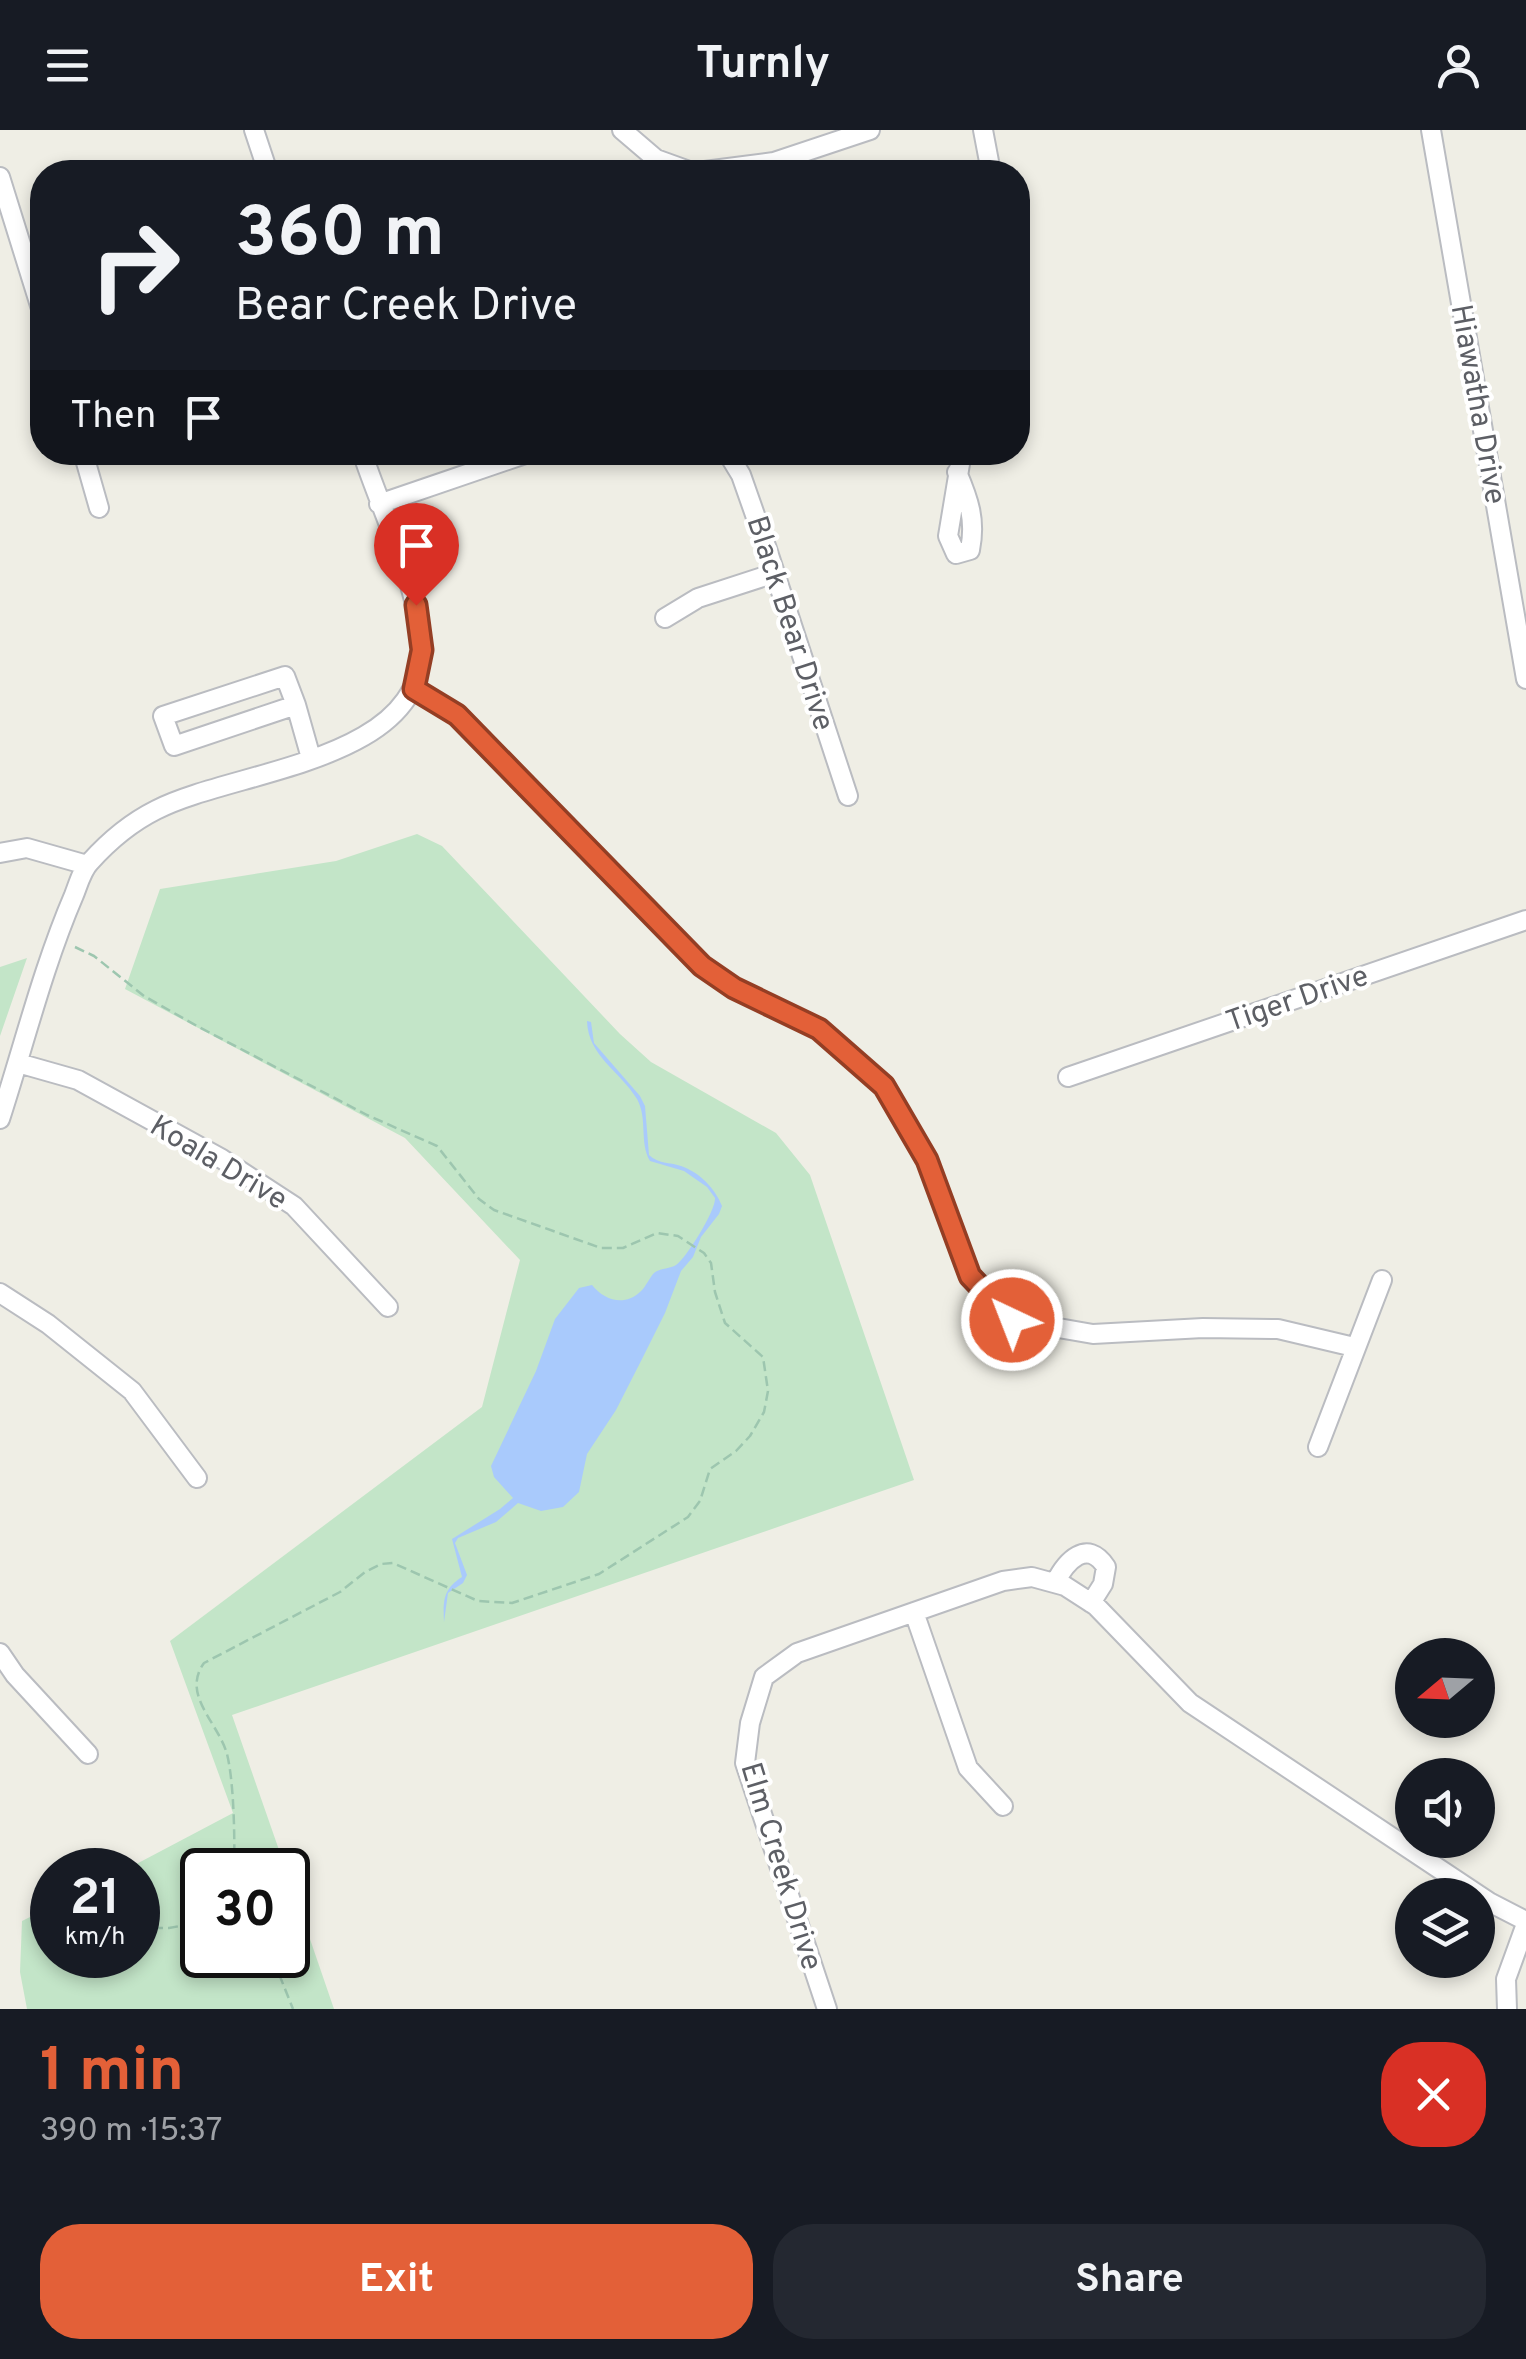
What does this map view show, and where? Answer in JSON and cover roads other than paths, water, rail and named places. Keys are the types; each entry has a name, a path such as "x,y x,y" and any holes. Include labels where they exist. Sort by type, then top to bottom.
{"street":[{"path":"254,130 264,160"},
{"path":"622,130 662,160"},
{"path":"780,160 870,130"},
{"path":"984,130 989,160"},
{"name":"Hiawatha Drive","path":"1431,130 1526,679"},
{"path":"0,178 30,274"},
{"path":"87,465 99,508"},
{"path":"0,1119 64,919 87,865 124,831 155,810 218,786 348,747 382,726 414,689 422,650 416,605 366,465"},
{"path":"379,504 493,465"},
{"name":"Black Bear Drive","path":"734,465 848,796"},
{"path":"957,472 959,465"},
{"path":"664,618 698,598 774,573"},
{"path":"296,705 174,746 163,716 285,676 296,705 311,758"},
{"path":"414,689 457,715 702,966 734,988 819,1029 884,1086 927,1160 970,1276 1012,1320 1093,1334 1203,1328 1278,1329 1354,1346"},
{"path":"0,854 27,848 87,865"},
{"name":"Tiger Drive","path":"1068,1077 1526,920"},
{"name":"Koala Drive","path":"18,1063 78,1080 222,1159 294,1206 388,1307"},
{"path":"1318,1447 1382,1280"},
{"path":"0,1293 48,1324 132,1391 196,1478"},
{"path":"1056,1583 1064,1564 1074,1556 1088,1552 1099,1556 1106,1567 1103,1584 1091,1603"},
{"name":"Elm Creek Drive","path":"826,2009 745,1763 750,1724 764,1677 797,1653 1002,1581 1032,1577 1056,1583 1091,1603 1190,1704 1526,1923"},
{"path":"914,1612 968,1768 1003,1806"},
{"path":"0,1653 8,1681 88,1754"},
{"path":"1507,2009 1506,1979 1526,1923"}],"water":[{"path":"587,1021 591,1022 594,1043 645,1106 649,1155 694,1172 711,1187 722,1206 681,1271 665,1313 616,1410 587,1454 579,1492 563,1507 541,1511 518,1503 496,1522 458,1538 455,1543 467,1575 463,1583 448,1593 444,1622 445,1596 462,1577 452,1539 513,1498 494,1477 491,1466 536,1371 555,1319 579,1288 592,1285 614,1300 634,1297 654,1273 681,1260 714,1204 715,1198 707,1187 684,1171 650,1161 637,1099 599,1054 589,1033"}]}
